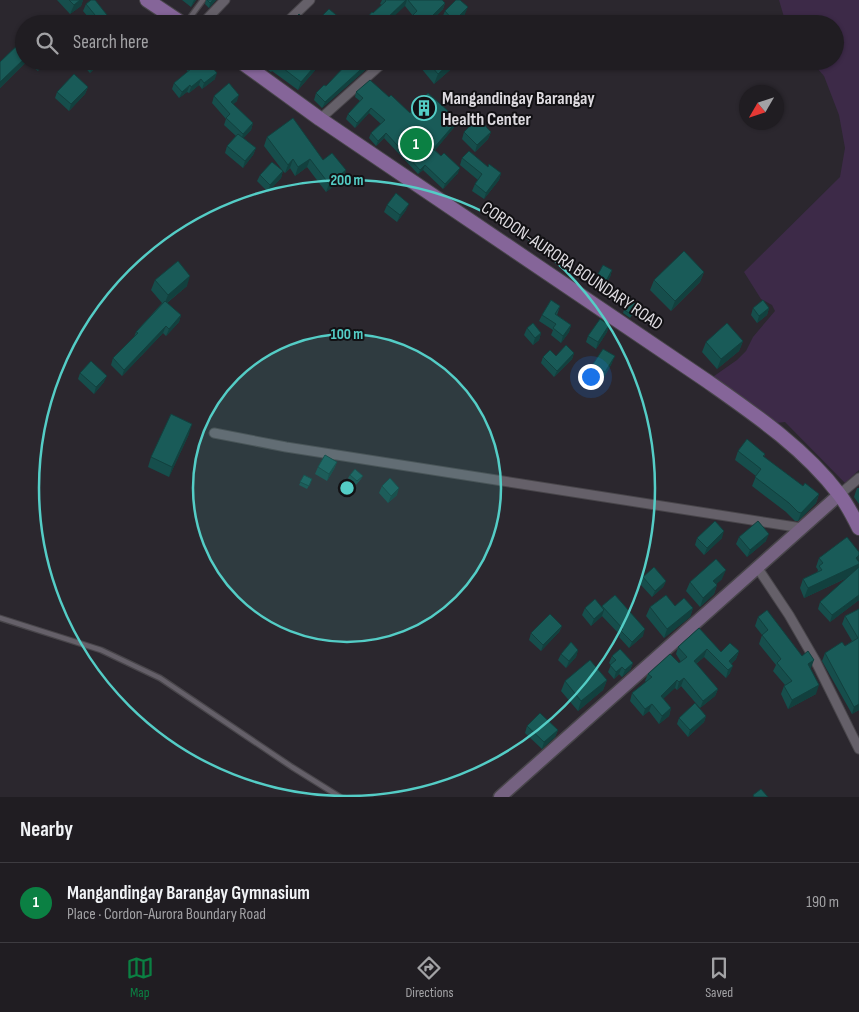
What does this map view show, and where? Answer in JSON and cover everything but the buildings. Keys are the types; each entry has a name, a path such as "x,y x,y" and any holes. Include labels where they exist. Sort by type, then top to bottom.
{"main road":[{"path":"147,0 161,6 172,15"},
{"name":"CORDON-AURORA BOUNDARY ROAD","path":"254,70 320,119 707,381 767,424 809,460 840,494 859,528"}],"street":[{"path":"211,15 226,0"},
{"path":"294,15 310,0"},
{"path":"320,119 375,70"},
{"path":"214,433 286,447 802,528"},
{"path":"500,797 859,478"},
{"path":"757,567 789,615 815,660 859,749"}],"lane":[{"path":"191,15 203,0"},
{"path":"0,618 101,650 160,678 340,797"}],"shaded area":[{"path":"779,0 859,0 859,470 845,483 785,422 767,424 707,381 737,360 746,351 753,337 775,311 772,305 761,299 744,272 840,177 845,148 839,115 824,76 819,70 844,70 844,15 783,15"}],"place":[{"name":"Mangandingay Barangay Health Center","path":"424,108"},
{"name":"Mangandingay Barangay Gymnasium","path":"416,144"}]}
